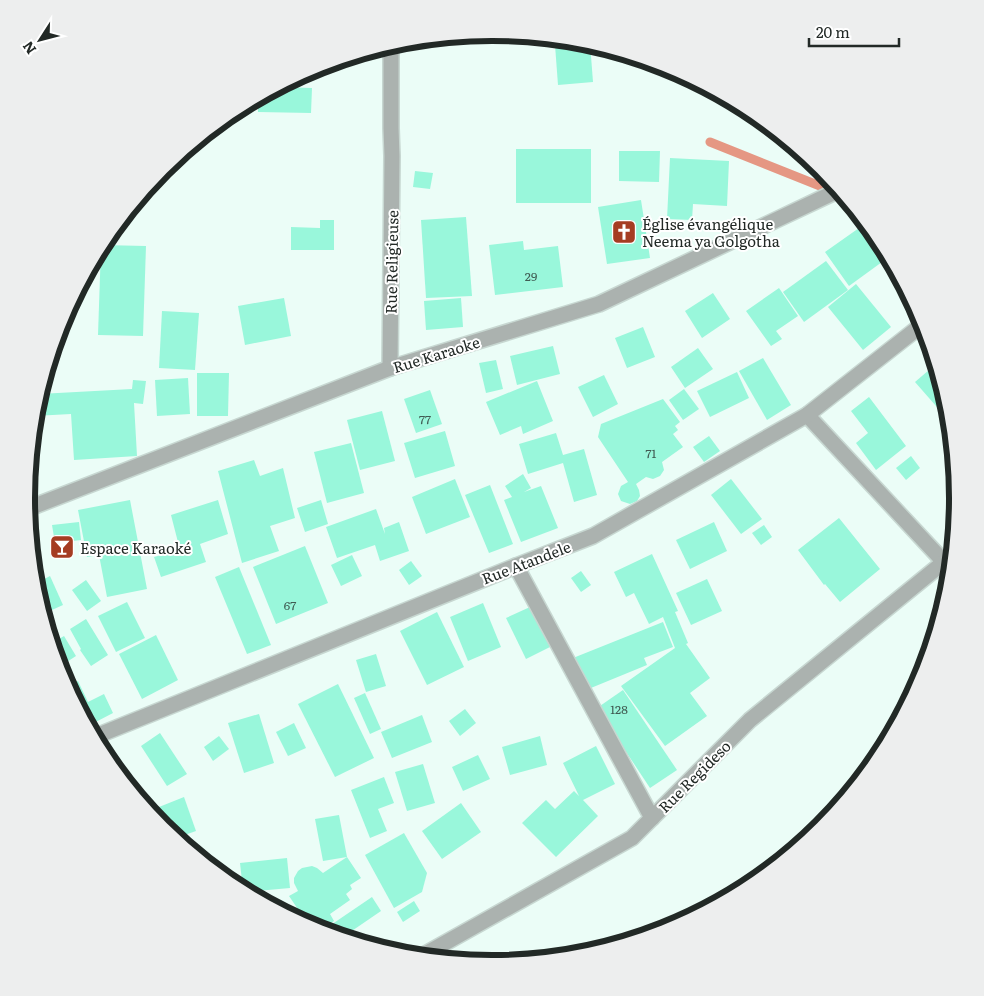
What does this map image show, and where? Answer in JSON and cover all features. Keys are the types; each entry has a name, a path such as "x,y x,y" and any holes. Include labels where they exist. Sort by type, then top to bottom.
{"street":[{"name":"Rue Religieuse","path":"390,368 391,53"},
{"name":"Rue Karaoke","path":"35,507 390,368 599,304 832,193"},
{"name":"Rue Atandele","path":"101,734 593,536 807,415 917,330"},
{"path":"807,415 945,560"},
{"path":"516,566 652,818"},
{"name":"Rue Regideso","path":"431,951 632,838 750,720 943,568"}],"building":[{"path":"555,46 591,52 593,82 558,85"},
{"path":"290,88 312,88 311,113 258,112 258,106"},
{"path":"516,149 591,149 591,203 516,203"},
{"path":"619,151 660,151 659,182 619,181"},
{"path":"670,158 729,161 727,206 693,204 692,220 667,219"},
{"path":"415,171 433,173 430,189 413,187"},
{"name":"Église évangélique Neema ya Golgotha","path":"641,200 650,258 607,264 598,207"},
{"path":"466,217 472,296 426,298 421,220"},
{"path":"320,220 334,220 334,250 291,250 291,227 320,228"},
{"path":"859,228 872,244 877,252 875,253 882,262 849,286 825,252"},
{"path":"523,241 524,250 558,246 563,287 495,295 489,245"},
{"path":"111,245 146,246 143,336 98,335 100,262"},
{"path":"826,261 848,290 804,322 783,292"},
{"path":"856,284 891,327 863,350 828,307"},
{"path":"779,288 798,316 776,331 782,339 771,346 746,311"},
{"path":"713,293 730,319 702,338 685,311"},
{"path":"284,298 291,336 245,345 238,306"},
{"path":"461,298 463,327 426,330 424,301"},
{"path":"162,311 199,313 195,370 159,368"},
{"path":"643,327 655,357 627,368 615,338"},
{"path":"553,346 560,374 517,385 510,356"},
{"path":"698,348 713,369 685,388 671,367"},
{"path":"763,358 791,405 767,420 739,371"},
{"path":"496,360 503,389 486,393 479,363"},
{"path":"930,369 940,411 915,382"},
{"path":"737,372 749,398 710,417 697,391"},
{"path":"197,373 229,373 228,416 197,416"},
{"path":"604,375 618,404 593,417 578,387"},
{"path":"188,378 190,414 157,416 155,380"},
{"path":"133,380 146,381 143,404 134,403 137,456 74,460 71,414 43,416 48,394 132,389"},
{"path":"537,381 553,421 523,434 521,426 500,435 486,402"},
{"path":"684,389 699,409 683,420 669,400"},
{"path":"430,390 442,424 416,433 404,399"},
{"path":"869,397 906,446 876,470 856,443 868,433 851,411"},
{"path":"663,399 680,422 675,426 678,430 673,434 683,447 662,462 664,470 660,476 653,479 646,477 636,484 640,496 637,501 630,504 621,501 618,494 621,486 628,482 598,437 601,424"},
{"path":"382,411 395,461 360,470 347,420"},
{"path":"445,431 455,466 415,478 404,443"},
{"path":"556,433 563,455 584,449 597,495 574,502 563,463 528,474 519,444"},
{"path":"709,436 720,451 704,462 693,447"},
{"path":"351,443 364,493 327,503 314,452"},
{"path":"911,456 920,468 906,480 896,468"},
{"path":"254,460 260,476 283,468 295,518 270,526 279,551 242,563 218,471"},
{"path":"523,474 531,488 524,492 541,486 558,528 521,542 504,500 512,497 505,486"},
{"path":"455,479 470,517 426,534 412,497"},
{"path":"731,479 762,519 741,534 711,495"},
{"path":"490,485 513,544 489,553 465,495"},
{"path":"130,500 147,589 107,597 99,555 87,557 78,510"},
{"path":"218,500 228,534 200,544 206,562 161,577 154,557 180,550 171,515"},
{"path":"321,500 328,524 305,532 297,508"},
{"path":"376,509 385,534 384,528 399,522 409,551 380,561 375,545 337,558 326,527"},
{"path":"839,518 880,569 840,602 824,585 798,550"},
{"path":"79,522 81,540 55,543 52,525"},
{"path":"714,522 727,551 690,569 676,540"},
{"path":"764,525 772,537 761,545 752,533"},
{"path":"305,546 328,603 276,624 253,567"},
{"path":"652,554 678,611 675,612 688,643 686,644 710,678 690,693 707,716 665,746 621,686 675,648 663,617 649,624 634,593 626,597 614,572"},
{"path":"352,555 362,576 341,586 331,565"},
{"path":"411,561 422,576 409,585 399,570"},
{"path":"239,567 271,645 247,654 215,577"},
{"path":"581,571 591,585 581,592 571,578"},
{"path":"50,576 63,605 50,611 43,580"},
{"path":"707,579 722,611 691,625 676,593"},
{"path":"86,580 101,601 87,611 72,590"},
{"path":"127,602 145,638 116,652 98,616"},
{"path":"483,603 501,647 468,661 450,617"},
{"path":"530,607 550,647 526,659 506,618"},
{"path":"437,612 464,667 427,685 400,631"},
{"path":"86,619 108,655 91,666 80,650 70,629"},
{"path":"663,622 673,647 644,658 647,665 586,690 573,658"},
{"path":"156,635 178,680 142,699 119,654"},
{"path":"64,636 76,656 66,663 58,640"},
{"path":"376,654 386,686 366,692 356,660"},
{"path":"78,681 88,702 104,694 113,713 94,723 74,683"},
{"path":"338,684 374,758 335,777 298,704"},
{"path":"623,690 677,770 650,788 597,708"},
{"path":"365,693 381,729 370,734 354,698"},
{"path":"465,709 476,723 460,736 449,721"},
{"path":"259,714 274,763 244,773 228,723"},
{"path":"422,715 432,742 392,758 381,732"},
{"path":"294,723 306,748 288,756 276,732"},
{"path":"160,733 187,774 167,786 141,746"},
{"path":"219,736 229,749 213,761 204,747"},
{"path":"540,736 547,765 510,775 502,747"},
{"path":"596,746 615,784 583,800 598,816 556,857 522,823 546,800 555,809 574,791 579,796 563,763"},
{"path":"478,755 490,779 463,791 452,767"},
{"path":"423,764 435,803 407,811 395,772"},
{"path":"384,777 394,803 378,809 387,831 370,838 351,790"},
{"path":"184,797 196,831 184,835 157,808"},
{"path":"461,803 481,832 442,859 422,831"},
{"path":"339,815 347,857 323,861 315,819"},
{"path":"404,833 427,873 422,892 394,908 365,855"},
{"path":"347,857 361,878 350,885 352,889 346,894 350,900 330,914 334,921 329,925 300,913 289,896 298,891 294,878 302,868 312,866 323,873"},
{"path":"287,858 290,888 258,891 242,881 240,863"},
{"path":"372,897 381,911 350,932 330,925"},
{"path":"414,901 420,911 403,922 397,912"}],"waterway":[{"path":"710,142 829,190"}],"place":[{"name":"Église évangélique Neema ya Golgotha","path":"624,232"},
{"name":"Espace Karaoké","path":"62,547"}]}
